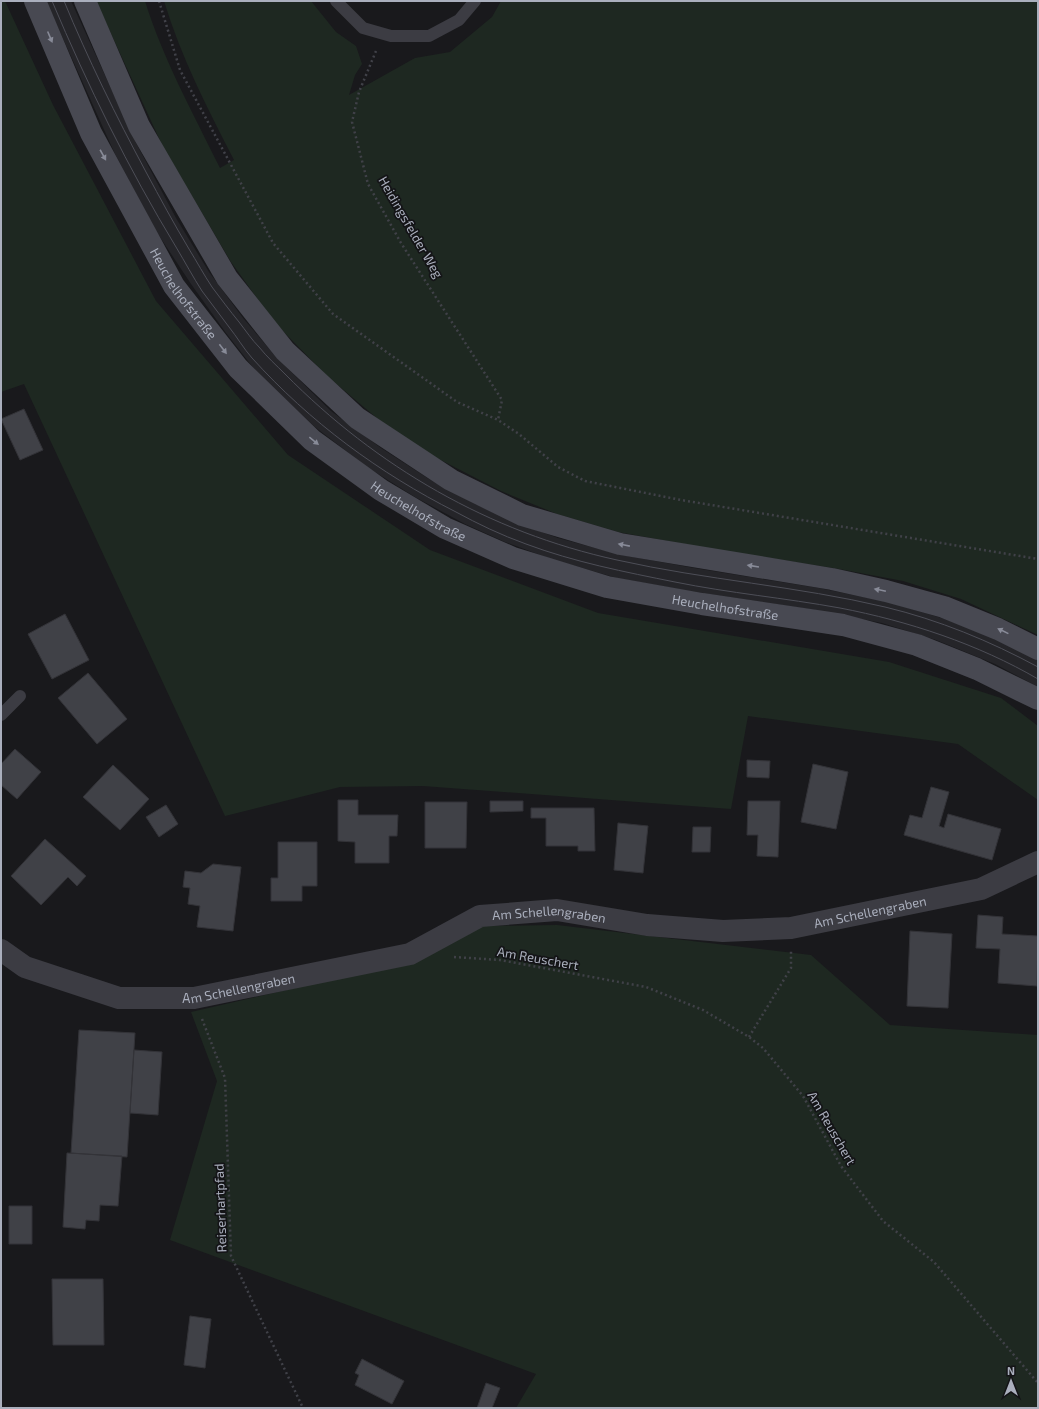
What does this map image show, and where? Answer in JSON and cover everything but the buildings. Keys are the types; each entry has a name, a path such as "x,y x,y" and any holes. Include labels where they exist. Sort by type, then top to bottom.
{"main road":[{"name":"Heuchelhofstraße","path":"35,1 91,133 174,286 238,368 312,440 381,490 445,528 514,558 607,587 702,604 850,627 917,645 977,669 1038,699"},
{"path":"85,1 138,126 227,278 285,351 357,418 452,480 522,515 620,544 832,579 886,591 944,607 998,629 1038,649"}],"street":[{"name":"Am Schellengraben","path":"1,950 24,967 119,998 194,998 410,954 480,916 557,910 647,925 723,931 791,928 981,889 1038,862"}],"lane":[{"path":"336,1 363,28 391,36 429,36 459,20 475,1"},
{"path":"1,715 20,696"}],"path":[{"path":"159,1 180,70 273,242 333,314 457,402 498,420 519,434 558,467 585,481 682,500 1038,560"},
{"name":"Heidingsfelder Weg","path":"384,34 360,92 352,122 368,184 401,242 502,400 498,420"},
{"name":"Am Reuschert","path":"447,956 500,960 646,987 703,1010 749,1037 763,1048 803,1096 841,1166 883,1221 934,1262 1038,1383"},
{"path":"749,1037 791,968"},
{"name":"Reiserhartpfad","path":"194,998 225,1078 230,1256 303,1408"}],"shaded area":[{"path":"1,1 5,1 53,105 156,301 288,455 430,550 598,613 889,662 1001,698 1038,726 1038,800 958,744 748,716 731,809 423,786 340,787 225,816 24,384 1,392"},
{"path":"46,1 71,1 136,143 176,218 209,272 243,318 277,358 331,411 381,448 429,479 475,504 514,522 558,538 622,555 819,588 888,602 945,619 1007,643 1038,660 1038,687 995,664 936,640 882,623 815,610 689,591 617,578 551,559 505,542 465,524 415,497 367,467 315,427 259,375 226,333 191,284 156,231 115,154"},
{"path":"96,1 145,1 152,23 170,65 220,168 234,160 204,102 186,62 164,1 311,1 336,32 356,46 362,64 355,75 349,95 415,58 450,52 492,17 501,1 1038,1 1038,635 961,599 903,581 618,532 557,514 501,491 431,455 378,419 327,376 275,323 231,262 163,147"},
{"path":"557,925 811,955 890,1025 1038,1035 1038,1408 516,1408 536,1374 170,1240 217,1081 191,1012 409,962 481,926"}],"tram line":[{"path":"52,1 94,95 125,157 158,217 202,291 249,354 274,381 322,425 373,463 428,497 473,521 508,537 562,556 600,566 675,582 866,613 942,635 991,655 1038,679"},
{"path":"64,1 124,130 172,221 212,287 268,358 320,408 397,466 438,491 480,513 524,532 570,548 650,567 819,594 905,612 964,632 1001,648 1038,667"}]}
